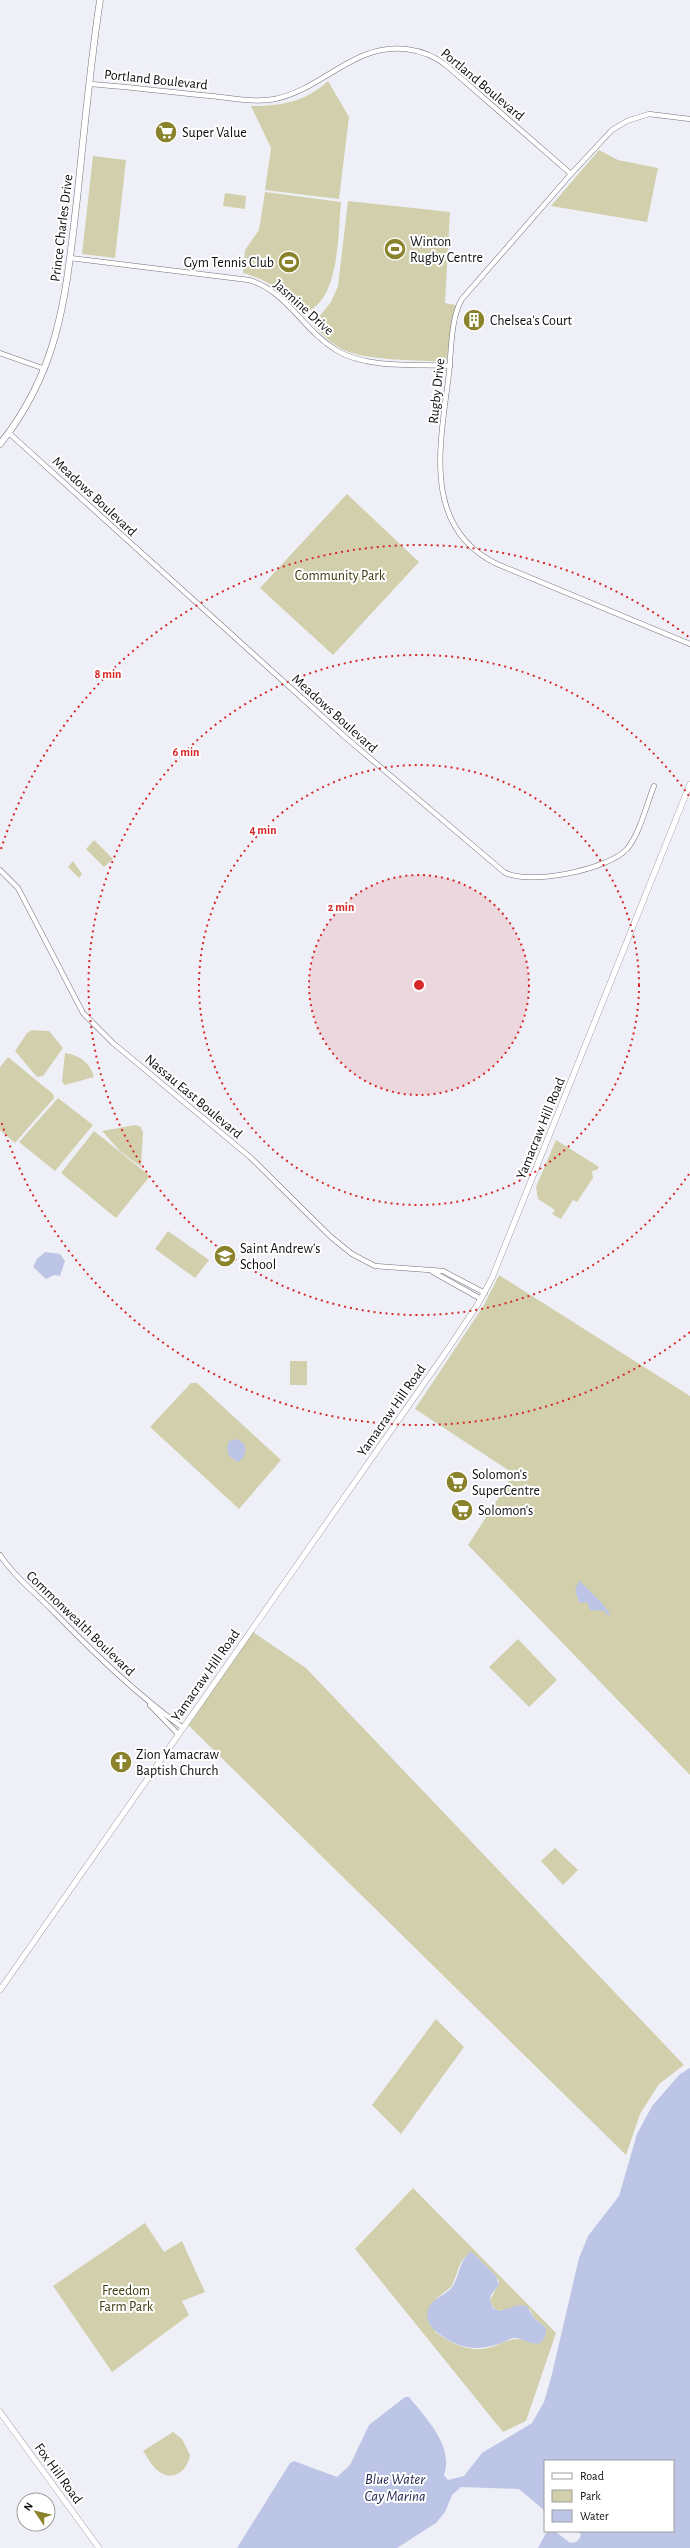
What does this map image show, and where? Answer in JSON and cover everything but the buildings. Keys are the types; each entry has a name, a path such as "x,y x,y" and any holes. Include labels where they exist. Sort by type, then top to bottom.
{"highway":[{"name":"Prince Charles Drive","path":"0,444 9,433 34,392 45,369 62,317 100,0"}],"main road":[{"name":"Yamacraw Hill Road","path":"0,1990 485,1293 620,964 690,784"},
{"name":"Fox Hill Road","path":"0,2412 99,2548"}],"street":[{"name":"Portland Boulevard","path":"90,84 268,100 306,88 348,62 366,53 386,48 411,50 430,55 448,66 571,174"},
{"name":"Rugby Drive","path":"690,118 656,114 627,121 603,138 461,301 456,318 440,467 440,482 448,514 466,541 481,555 497,564 690,644"},
{"name":"Jasmine Drive","path":"70,258 248,280 274,292 325,341 341,353 377,362 450,366"},
{"path":"0,353 45,369"},
{"name":"Meadows Boulevard","path":"9,433 339,732 504,872 519,878 546,877 615,858 626,850 633,839 654,786"},
{"name":"Nassau East Boulevard","path":"0,870 18,888 83,1013 113,1043 250,1157 331,1237 352,1254 381,1268 431,1271 452,1274 485,1293"},
{"name":"Nassau East Boulevard","path":"431,1271 481,1299"},
{"name":"Commonwealth Boulevard","path":"0,1554 18,1577 178,1734"},
{"name":"Commonwealth Boulevard","path":"150,1705 183,1728"}],"green space":[{"path":"328,81 349,117 339,199 265,190 271,148 251,106 283,104 302,98 311,94"},
{"path":"599,150 618,160 658,168 647,222 551,206"},
{"path":"93,156 126,160 115,258 82,254"},
{"name":"Gym Tennis Club","path":"265,192 341,202 336,262 332,277 327,291 319,303 309,311 301,309 282,292 268,283 254,276 243,273 245,250 259,230"},
{"path":"225,193 246,196 245,209 223,206"},
{"name":"Winton Rugby Centre","path":"348,201 450,212 445,303 456,305 446,362 379,358 354,354 335,345 313,324 331,302 338,286"},
{"name":"Community Park","path":"347,494 419,562 333,655 260,588"},
{"path":"94,840 113,859 104,867 86,849"},
{"path":"73,861 82,874 79,878 68,867"},
{"path":"32,1030 49,1031 63,1048 43,1076 37,1077 15,1051 27,1033"},
{"path":"65,1053 84,1060 94,1077 65,1085 62,1082"},
{"path":"8,1057 53,1094 54,1098 15,1143 0,1130 0,1067"},
{"path":"58,1098 93,1125 55,1171 19,1142"},
{"path":"135,1125 141,1127 143,1133 141,1167 120,1151 102,1131"},
{"path":"94,1131 150,1176 116,1218 61,1173"},
{"path":"556,1140 599,1167 597,1170 592,1171 593,1178 577,1202 573,1200 561,1219 552,1214 555,1210 538,1199 536,1187"},
{"path":"168,1231 209,1260 195,1278 155,1249"},
{"path":"499,1275 690,1396 690,1775 468,1545 514,1474 415,1409 484,1305"},
{"path":"290,1361 307,1361 307,1385 290,1385"},
{"path":"191,1383 197,1383 281,1460 239,1509 150,1427"},
{"path":"253,1632 306,1668 684,2065 659,2084 640,2114 626,2155 188,1725"},
{"path":"518,1639 557,1680 529,1707 489,1667"},
{"path":"555,1848 578,1870 563,1885 541,1861"},
{"path":"436,2019 464,2047 401,2134 372,2105"},
{"path":"413,2188 556,2333 526,2421 503,2432 355,2249","holes":["469,2253 498,2279 499,2282 490,2301 492,2306 501,2311 530,2309 534,2318 546,2328 536,2344 526,2340 517,2339 483,2349 474,2349 458,2345 435,2332 436,2299 452,2286 461,2262"]},
{"name":"Freedom Farm Park","path":"145,2223 164,2252 182,2241 205,2292 182,2301 189,2315 112,2372 53,2286"},
{"path":"173,2432 182,2439 190,2455 189,2460 183,2470 169,2476 158,2471 143,2451"}],"water":[{"path":"45,1252 60,1254 65,1261 60,1276 54,1275 46,1279 33,1267 37,1259"},
{"path":"237,1439 243,1443 246,1449 243,1458 238,1462 229,1456 227,1448 229,1441"},
{"path":"580,1581 602,1603 611,1615 607,1615 605,1611 590,1610 587,1602 579,1603 576,1594 576,1587"},
{"name":"Blue Water Cay Marina","path":"690,2068 690,2548 538,2548 546,2532 556,2532 570,2543 576,2542 580,2538 581,2534 578,2532 674,2532 674,2460 544,2460 544,2510 519,2489 461,2487 452,2495 445,2512 436,2523 397,2548 237,2548 290,2463 294,2461 337,2477 350,2465 369,2425 405,2397 409,2397 437,2433 445,2454 446,2464 444,2475 448,2480 464,2476 482,2453 532,2423 544,2402 579,2258 588,2236 619,2196 637,2134 652,2106 680,2074"},
{"path":"471,2251 496,2276 499,2285 491,2295 490,2301 493,2308 500,2311 519,2305 527,2306 534,2318 546,2328 543,2341 536,2344 515,2338 483,2348 469,2348 456,2344 439,2334 432,2327 427,2318 428,2309 434,2301 450,2290 453,2286 464,2259"}],"place":[{"name":"Super Value","path":"166,132"},
{"name":"Winton Rugby Centre","path":"395,249"},
{"name":"Gym Tennis Club","path":"289,262"},
{"name":"Chelsea's Court","path":"474,320"},
{"name":"Saint Andrew's School","path":"225,1256"},
{"name":"Solomon's SuperCentre","path":"457,1482"},
{"name":"Solomon's","path":"462,1510"},
{"name":"Zion Yamacraw Baptish Church","path":"121,1762"}]}
